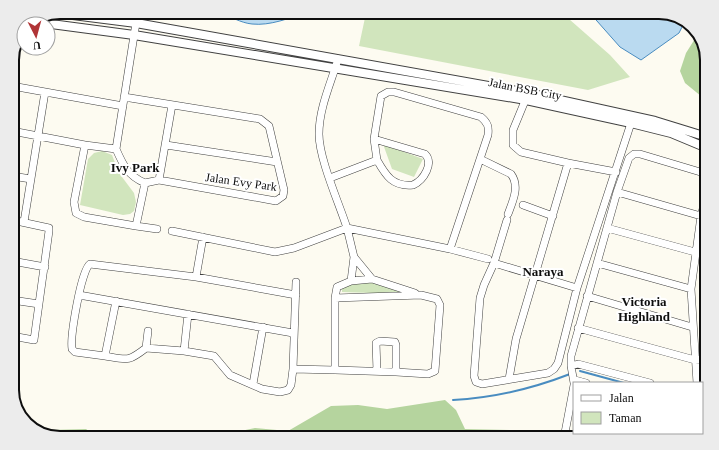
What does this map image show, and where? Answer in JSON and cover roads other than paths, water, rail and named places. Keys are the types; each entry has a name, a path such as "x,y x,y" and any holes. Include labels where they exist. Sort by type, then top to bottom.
{"street":[{"name":"Jalan BSB City","path":"104,19 136,23 338,59 370,63 527,97 655,121 700,135"},
{"path":"136,23 116,149 125,169 136,179 144,183 136,226"},
{"name":"Jalan BSB City","path":"56,25 134,35 527,97 671,134 700,145"},
{"path":"338,59 328,90 319,132 321,151 347,228 354,257 351,281"},
{"path":"19,87 123,106"},
{"path":"24,222 44,92"},
{"path":"374,139 425,154 429,158 430,163 419,183 406,186 391,182 377,160 374,139 381,96 388,92 394,92 481,117 486,121 489,127 488,135 450,249"},
{"name":"Jalan Evy Park","path":"124,97 260,119 269,126 284,190 283,196 276,201 159,180 144,183"},
{"path":"527,97 513,130 513,145 521,152 616,172"},
{"path":"159,180 172,105"},
{"path":"480,159 511,174 514,178 516,189 480,298 474,376 476,382 482,384 548,373 554,369 558,363 577,288 631,123"},
{"path":"19,132 85,146 116,149"},
{"path":"166,145 277,162"},
{"path":"85,146 74,202 76,213 84,217 157,230"},
{"path":"575,382 570,356 617,192 629,158 634,154 640,154 700,172"},
{"path":"330,178 377,160"},
{"path":"509,379 516,340 568,163"},
{"path":"19,177 31,179"},
{"path":"617,192 700,216"},
{"path":"524,205 553,216"},
{"path":"19,221 42,225 49,229 34,340 19,337"},
{"path":"697,382 692,327 691,289 700,222"},
{"path":"172,231 275,252 294,248 347,228 450,249 577,288"},
{"path":"607,228 695,252"},
{"path":"196,277 203,237"},
{"path":"354,257 372,279"},
{"path":"19,263 45,267"},
{"path":"597,263 691,289"},
{"path":"296,282 296,295 293,333 293,369 291,384 284,391 269,391 230,375 214,356 184,351 146,348 132,359 75,352 72,349 79,295 86,268 90,264 196,277 296,295"},
{"path":"293,369 433,373 436,369 440,305 437,299 372,279 351,281 339,285 335,298 334,370"},
{"path":"79,295 293,333"},
{"path":"335,298 421,295"},
{"path":"587,296 692,327"},
{"path":"19,301 39,304"},
{"path":"105,356 116,301"},
{"path":"184,351 188,314"},
{"path":"253,384 263,328"},
{"path":"578,328 696,360 700,360"},
{"path":"146,348 148,331"},
{"path":"376,371 376,344 380,341 396,343 396,372"},
{"path":"571,366 578,364 646,382"},
{"path":"566,431 571,416 568,407 573,390"}],"water":[{"path":"235,19 286,19 266,24 252,24"},
{"path":"595,19 664,19 675,22 682,27 679,33 641,60 620,47"}],"waterway":[{"path":"580,371 620,382"},
{"path":"453,400 513,392 570,374"}],"district":[{"name":"Ivy Park","path":"135,167"},
{"name":"Naraya","path":"543,271"},
{"name":"Victoria Highland","path":"644,308"}]}
